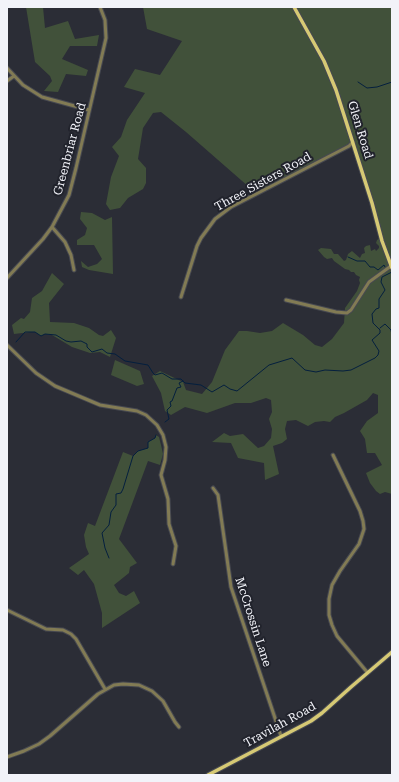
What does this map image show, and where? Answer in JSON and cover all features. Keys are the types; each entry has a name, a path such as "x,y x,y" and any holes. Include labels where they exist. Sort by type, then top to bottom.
{"main road":[{"name":"Glen Road","path":"294,7 324,61 340,102 382,241 392,267"},
{"name":"Travilah Road","path":"208,775 322,714 367,672 392,652"}],"street":[{"name":"Greenbriar Road","path":"7,278 52,227 69,195 106,38 105,20 100,7"},
{"path":"7,68 25,87 42,97 89,110"},
{"path":"7,81 14,76"},
{"name":"Three Sisters Road","path":"181,297 197,246 215,219 231,207 349,146 353,142"},
{"path":"52,227 65,242 71,255 74,270"},
{"name":"Glen Road","path":"286,300 336,312 347,313 351,310 369,282 392,267"},
{"path":"7,345 36,373 55,386 100,405 137,411 146,415 157,425 163,435 166,447 166,456 161,475 168,499 169,524 176,546 173,564"},
{"path":"333,455 360,511 364,529 359,544 334,581 330,594 329,615 337,636 367,672"},
{"name":"McCrossin Lane","path":"213,488 218,495 231,587 281,736"},
{"path":"7,610 46,629 63,630 72,634 105,689"},
{"path":"7,757 29,749 50,736 105,689 114,685 130,683 152,691 163,701 179,727"}],"green space":[{"path":"26,7 43,7 45,28 68,21 75,39 99,35 97,46 70,46 62,59 88,70 86,76 66,74 58,92 44,91 52,81 50,76 35,62"},
{"path":"143,7 392,7 392,494 385,492 380,494 376,491 370,483 366,473 382,465 375,453 367,453 365,439 360,431 367,421 378,413 378,395 373,393 367,400 335,417 330,422 315,422 308,426 296,420 287,421 285,429 287,439 282,443 273,446 279,474 265,480 264,463 238,458 231,443 212,442 224,433 230,436 243,434 258,448 264,446 271,438 272,429 269,419 272,412 271,400 266,398 251,403 235,403 207,413 185,407 171,415 165,411 161,393 152,376 160,371 183,382 186,390 202,394 212,382 225,350 239,331 260,333 272,331 283,323 303,335 315,345 322,347 332,339 344,323 345,308 357,291 360,283 360,277 354,272 345,269 332,258 327,259 318,250 321,248 331,249 334,254 338,254 344,261 346,260 348,254 352,251 360,258 362,254 365,253 364,248 366,246 370,245 371,251 375,249 376,251 379,248 376,243 381,237 353,142 349,146 257,194 161,112 153,113 143,128 138,159 146,168 146,183 143,189 128,198 120,208 110,210 106,204 111,177 119,156 112,147 121,137 127,120 145,93 124,87 135,69 160,75 182,41 147,29"},
{"path":"81,212 92,213 105,220 112,217 113,274 89,270 82,267 81,261 88,267 97,264 102,259 94,245 77,245 77,240 85,235 87,228 80,219"},
{"path":"52,273 64,284 49,303 50,322 74,323 89,328 103,336 111,330 116,338 110,357 100,352 90,353 72,347 52,335 45,334 41,336 35,332 14,334 12,325 21,318 24,319 30,312 32,298 42,291"},
{"path":"115,360 140,371 144,384 137,386 111,375"},
{"path":"156,435 159,437 163,454 160,465 148,461 119,539 137,563 130,567 129,573 114,585 119,593 126,596 134,591 140,603 102,628 102,613 94,584 84,570 78,575 69,568 89,554 84,535 88,523 95,526 123,452 133,456 138,451 148,448 148,442 155,438"}],"waterway":[{"path":"358,82 367,88 377,87 392,82"},
{"path":"348,257 357,261 365,261 370,267 374,267 378,270 384,265 385,267"},
{"path":"16,342 25,332 35,332 41,336 45,334 56,335 66,341 71,342 81,341 87,344 87,347 92,352 102,349 107,353 115,354 125,361 148,365 155,375 162,373 172,379 181,379 185,383 201,385 212,392 224,385 237,391 269,365 292,358 305,370 316,372 325,370 351,370 378,355 379,351 372,340 380,333 380,330 373,323 372,314 379,308 379,299 385,290 381,282 382,277 392,272"},
{"path":"380,328 385,324 391,330 392,335"},
{"path":"165,422 169,419 167,410 171,406 170,402 172,401 177,388 181,387 179,383 183,381"},
{"path":"109,558 102,533 109,525 111,512 116,505 116,494 121,493 123,489 133,456 138,451 148,448 148,442 155,438 156,435"}]}
